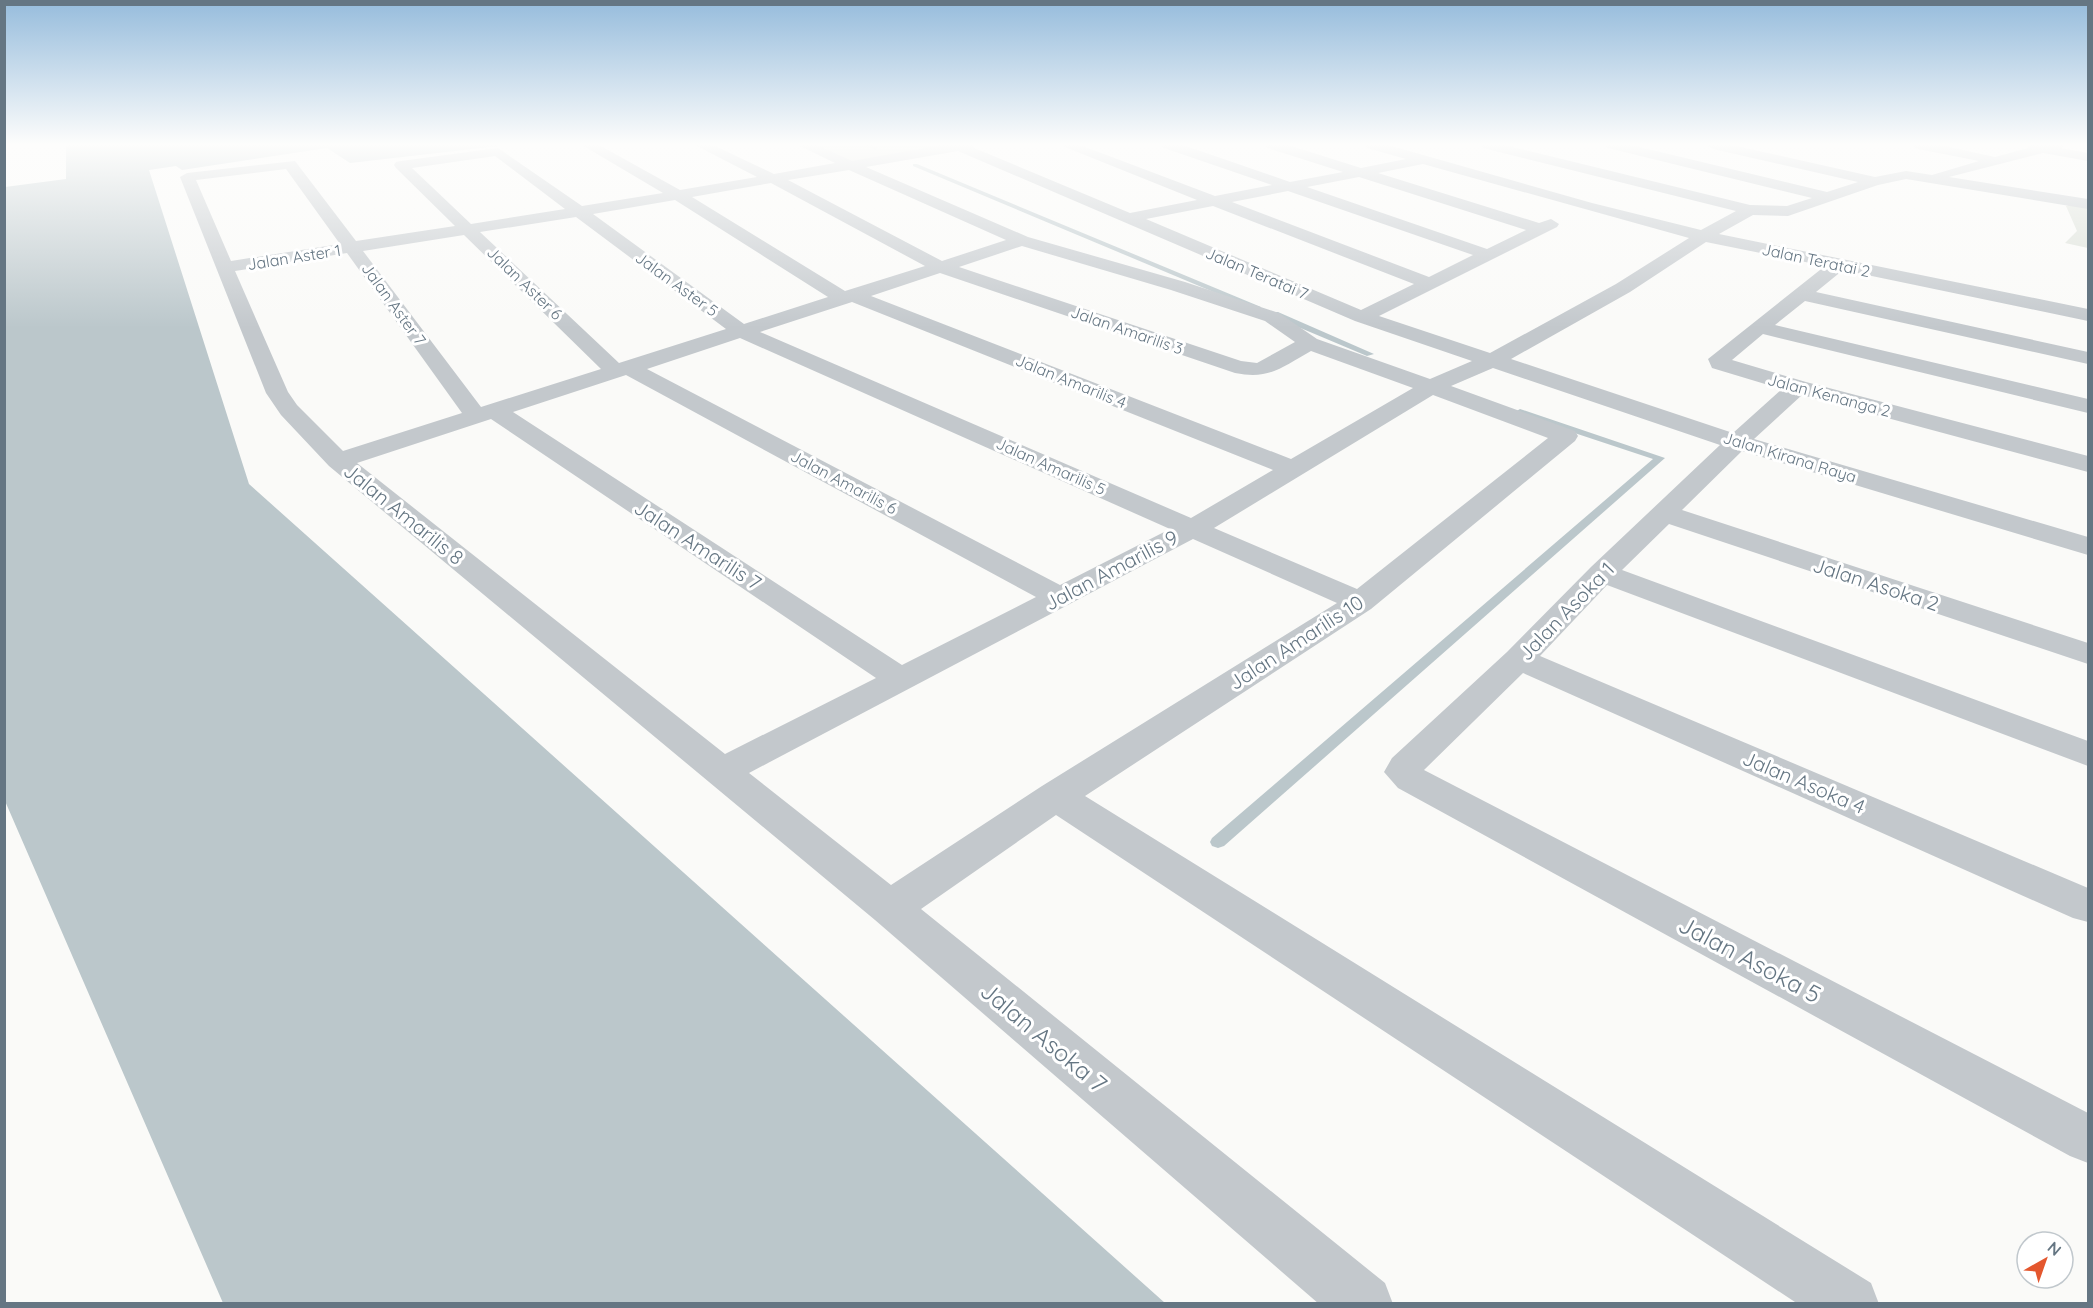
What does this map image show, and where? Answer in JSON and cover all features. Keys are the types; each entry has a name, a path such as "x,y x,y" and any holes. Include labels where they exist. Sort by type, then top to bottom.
{"street":[{"name":"Jalan Amarilis 8","path":"199,206 277,393 289,410 338,461 723,771"},
{"name":"Jalan Aster 7","path":"321,206 484,412"},
{"name":"Jalan Aster 6","path":"445,206 621,369"},
{"name":"Jalan Aster 5","path":"569,206 741,331"},
{"name":"Jalan Aster 1","path":"225,267 612,206"},
{"name":"Jalan Amarilis 4","path":"697,206 848,296 1290,468"},
{"name":"Jalan Amarilis 3","path":"825,206 940,267 1244,369 1262,369 1270,366 1310,343"},
{"path":"944,206 1022,241 1262,313 1287,325 1310,343 1431,387"},
{"name":"Jalan Teratai 7","path":"1101,206 1362,317 1494,359"},
{"path":"1129,218 1192,206"},
{"path":"1224,206 1431,284"},
{"path":"1349,206 1489,255"},
{"path":"1464,206 1540,230"},
{"name":"Jalan Teratai 2","path":"1583,206 1703,236 2088,315"},
{"path":"1734,206 1750,210 1788,211 1802,206"},
{"path":"1362,317 1586,207"},
{"name":"Jalan Amarilis 9","path":"723,771 1193,528 1290,468 1431,387 1494,359 1623,288 1703,236 1750,210"},
{"path":"338,461 484,412 1022,241"},
{"name":"Jalan Kenanga 2","path":"1838,265 1719,359 1720,363 1798,387 2088,464"},
{"path":"1801,294 2088,358"},
{"path":"2050,307 2079,294"},
{"path":"1759,327 2088,406"},
{"name":"Jalan Amarilis 5","path":"741,331 1360,602"},
{"name":"Jalan Kirana Raya","path":"1494,359 1737,442 2088,546"},
{"name":"Jalan Amarilis 6","path":"621,369 1060,597"},
{"name":"Jalan Amarilis 10","path":"890,908 1056,796 1360,602 1566,436 1431,387"},
{"name":"Jalan Asoka 1","path":"1411,779 1403,772 1406,767 1519,659 1602,573 1737,442 1798,387"},
{"name":"Jalan Amarilis 7","path":"484,412 902,680"},
{"name":"Jalan Asoka 2","path":"1664,513 2088,654"},
{"path":"1602,573 2088,754"},
{"name":"Jalan Asoka 4","path":"1519,659 2088,906"},
{"name":"Jalan Asoka 7","path":"723,771 1364,1304"},
{"name":"Jalan Asoka 5","path":"1411,779 2088,1139"},
{"path":"1056,796 1850,1304"}],"shaded area":[{"path":"5,206 160,206 249,484 1165,1303 223,1303 5,801"},
{"path":"2066,206 2088,206 2088,248 2065,243 2077,231"}],"waterway":[{"path":"1014,206 1257,307"},
{"path":"1275,314 1370,354"},
{"path":"1218,842 1660,458 1520,412"}]}
